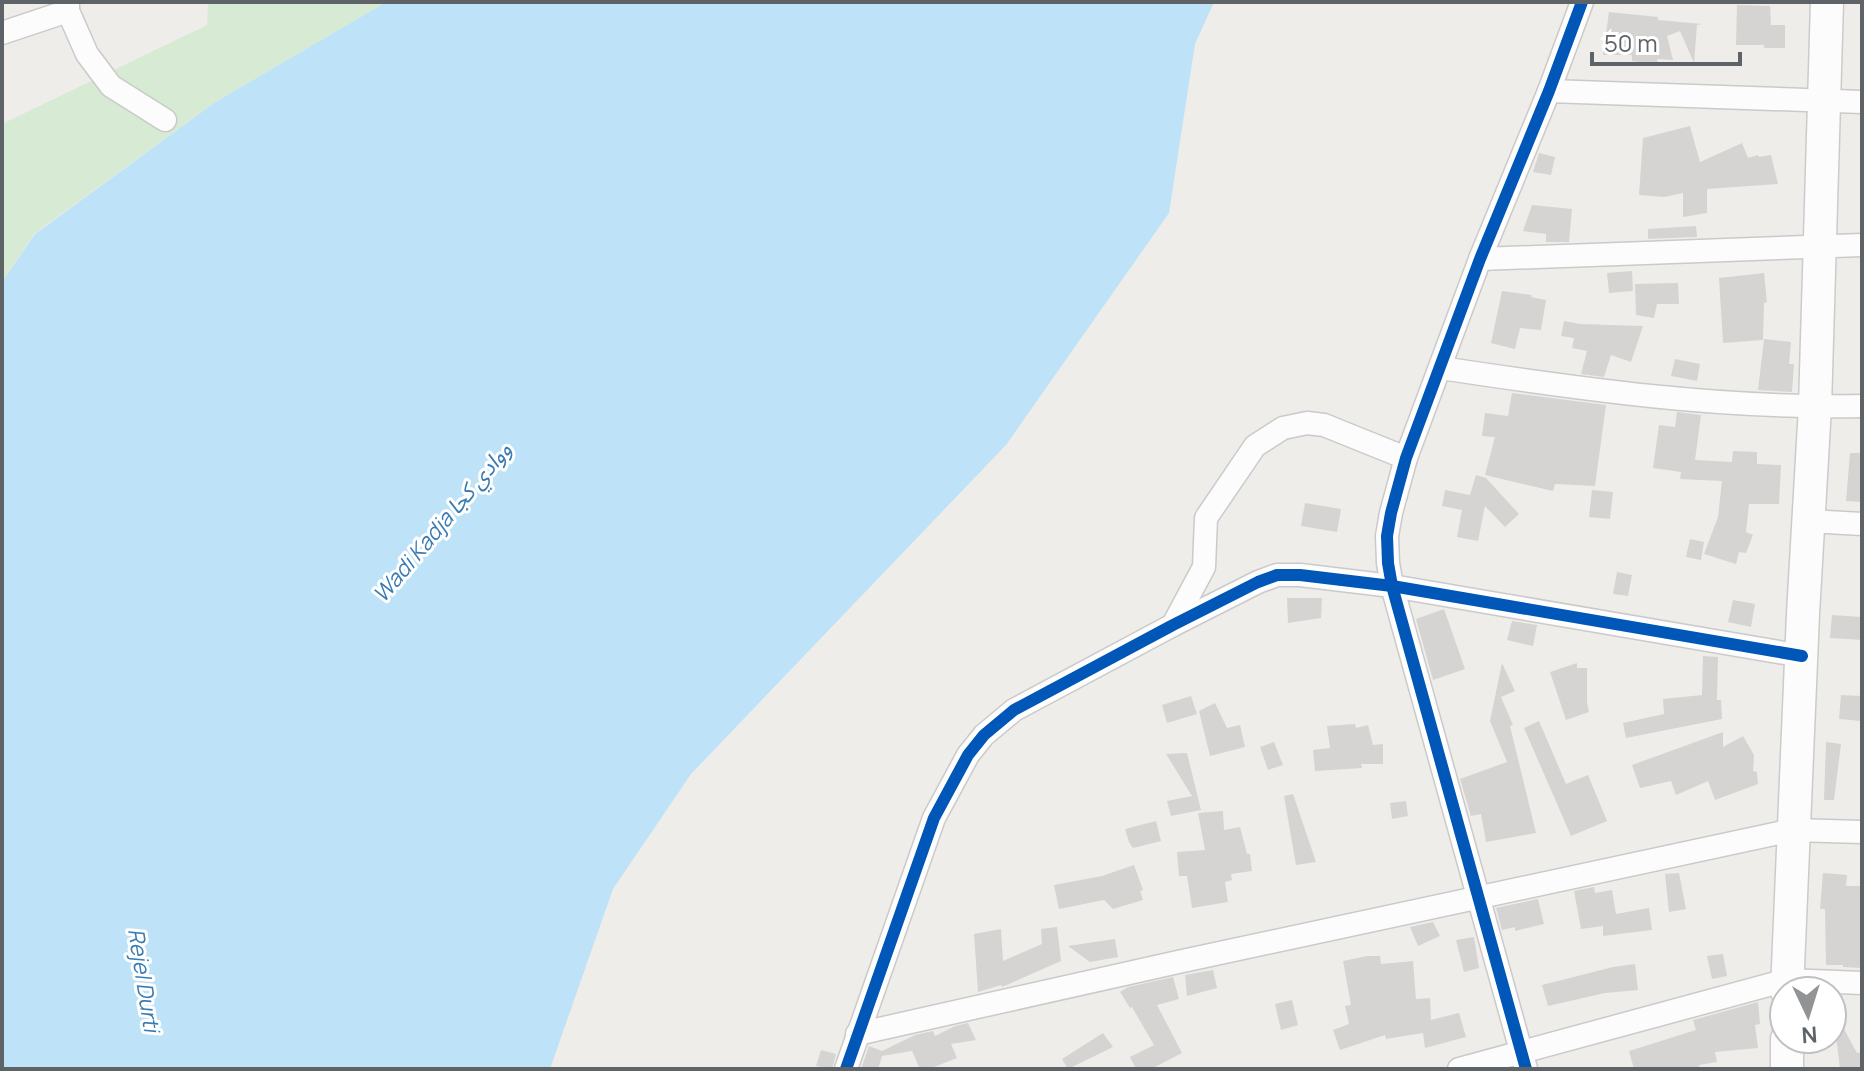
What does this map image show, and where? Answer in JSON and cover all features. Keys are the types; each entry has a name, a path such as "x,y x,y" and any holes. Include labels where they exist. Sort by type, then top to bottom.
{"street":[{"path":"1523,1060 1392,586 1387,536 1406,458 1480,259 1582,2"},
{"path":"1787,975 1815,407 1827,2"},
{"path":"2,33 68,6 87,54 111,86 165,120"},
{"path":"1549,91 1862,102"},
{"path":"1480,259 1862,245"},
{"path":"1441,368 1539,383 1697,400 1815,407 1862,406"},
{"path":"1173,625 1204,567 1206,518 1255,446 1283,428 1307,423 1324,425 1406,458"},
{"path":"1808,521 1862,524"},
{"path":"846,1069 934,818 968,755 984,735 1014,710 1258,582 1277,575 1300,575 1392,586 1802,656"},
{"path":"857,1034 1793,830 1862,832"},
{"path":"1459,1069 1523,1060 1768,991"}],"green space":[{"path":"208,2 386,2 214,103 35,233 2,282 2,124 207,25"}],"water":[{"path":"386,2 1214,2 1195,44 1169,213 1006,445 691,774 613,889 550,1069 2,1069 2,282 35,234 214,103"}],"building":[{"path":"1737,5 1770,6 1771,25 1785,25 1785,48 1736,45"},
{"path":"1609,12 1702,24 1697,25 1694,63 1680,31 1667,36 1673,60 1657,59 1658,64 1632,61 1632,55 1603,55"},
{"path":"1690,126 1700,162 1742,143 1748,158 1771,155 1778,184 1707,189 1707,213 1683,217 1683,193 1664,197 1639,195 1643,138"},
{"path":"1539,153 1555,157 1551,175 1533,172"},
{"path":"1532,205 1572,209 1569,242 1546,242 1546,234 1523,231"},
{"path":"1696,226 1697,237 1648,239 1648,229"},
{"path":"1632,271 1633,291 1609,293 1607,273"},
{"path":"1764,273 1767,302 1764,303 1763,340 1723,343 1719,278"},
{"path":"1678,283 1679,304 1657,304 1654,318 1636,315 1635,284"},
{"path":"1502,291 1546,300 1541,330 1520,328 1515,349 1491,343"},
{"path":"1564,321 1643,326 1631,362 1611,355 1604,377 1581,374 1587,351 1572,348 1574,338 1561,336"},
{"path":"1764,339 1791,342 1789,364 1794,364 1792,392 1758,390"},
{"path":"1675,359 1700,364 1697,381 1671,376"},
{"path":"1512,393 1606,405 1595,486 1555,484 1553,491 1485,475 1495,437 1482,436 1485,413 1508,416"},
{"path":"1677,412 1701,415 1695,460 1732,462 1733,451 1757,452 1757,464 1781,465 1779,504 1749,504 1746,532 1753,535 1746,553 1739,552 1736,564 1704,554 1718,517 1722,481 1680,479 1681,472 1653,468 1659,425 1675,427"},
{"path":"1850,453 1862,453 1862,502 1846,501"},
{"path":"1476,475 1486,478 1519,514 1505,527 1485,506 1478,541 1457,537 1462,510 1442,506 1445,490 1470,495"},
{"path":"1592,490 1613,492 1610,519 1589,517"},
{"path":"1305,503 1341,509 1337,532 1301,526"},
{"path":"1690,539 1704,542 1701,560 1686,557"},
{"path":"1617,572 1632,575 1628,596 1613,594"},
{"path":"1287,598 1322,598 1321,618 1288,623"},
{"path":"1733,600 1755,604 1751,627 1728,622"},
{"path":"1444,609 1465,669 1433,680 1416,619"},
{"path":"1832,615 1862,617 1862,640 1830,638"},
{"path":"1512,621 1537,625 1533,646 1507,640"},
{"path":"1703,656 1718,657 1717,700 1721,700 1722,719 1626,738 1623,723 1664,714 1663,699 1702,695"},
{"path":"1502,663 1515,691 1501,697 1513,725 1510,726 1536,833 1486,842 1481,814 1471,816 1460,779 1507,762 1490,721"},
{"path":"1577,663 1577,668 1587,668 1589,712 1566,720 1550,672"},
{"path":"1841,695 1862,696 1862,721 1839,719"},
{"path":"1191,696 1197,714 1167,723 1162,705"},
{"path":"1215,703 1227,728 1240,725 1245,747 1210,756 1199,711"},
{"path":"1539,721 1566,784 1588,775 1607,821 1571,836 1524,728"},
{"path":"1355,724 1356,728 1368,725 1373,745 1383,744 1383,764 1315,771 1313,750 1330,748 1327,726"},
{"path":"1723,732 1723,747 1743,736 1754,755 1753,771 1757,772 1758,784 1715,800 1708,781 1676,795 1671,781 1640,788 1632,765"},
{"path":"1274,742 1283,765 1268,770 1260,747"},
{"path":"1826,742 1841,744 1834,800 1824,800"},
{"path":"1187,753 1201,810 1171,816 1167,801 1192,796 1166,754"},
{"path":"1293,794 1316,862 1296,865 1284,796"},
{"path":"1406,801 1408,816 1392,819 1390,803"},
{"path":"1223,811 1224,830 1240,827 1247,854 1250,854 1252,871 1231,874 1232,880 1225,882 1228,902 1192,908 1187,876 1179,876 1177,852 1205,850 1198,813"},
{"path":"1156,821 1161,841 1133,848 1125,829"},
{"path":"1134,865 1143,890 1140,891 1143,900 1113,909 1104,900 1059,909 1054,885 1102,876"},
{"path":"1679,873 1686,909 1669,912 1665,874"},
{"path":"1823,873 1847,875 1846,886 1862,886 1862,968 1826,965 1825,909 1820,909"},
{"path":"1594,887 1595,893 1612,890 1616,914 1649,908 1652,930 1603,936 1603,926 1581,929 1574,891"},
{"path":"1538,899 1544,924 1515,931 1515,927 1502,930 1496,908"},
{"path":"1433,922 1440,936 1418,946 1410,927"},
{"path":"1057,927 1061,961 1002,987 978,992 974,934 1001,929 1003,961 1042,944 1041,929"},
{"path":"1474,937 1479,968 1464,972 1456,940"},
{"path":"1115,939 1118,957 1090,962 1068,946"},
{"path":"1723,954 1727,976 1712,979 1707,956"},
{"path":"1380,956 1381,964 1413,961 1416,999 1430,998 1431,1020 1459,1013 1466,1037 1425,1048 1423,1033 1386,1039 1385,1035 1340,1050 1333,1030 1349,1024 1345,1006 1351,1005 1343,961"},
{"path":"1635,964 1638,990 1605,993 1548,1006 1542,985"},
{"path":"1213,970 1217,988 1187,996 1185,975"},
{"path":"1173,977 1179,999 1157,1005 1182,1053 1151,1069 1136,1069 1130,1057 1154,1045 1120,992 1128,987"},
{"path":"1292,1000 1298,1025 1281,1030 1275,1004"},
{"path":"1758,1002 1760,1024 1755,1025 1758,1048 1715,1052 1717,1062 1699,1065 1700,1069 1634,1069 1629,1051 1696,1030 1693,1020"},
{"path":"968,1023 976,1040 951,1044 957,1058 929,1069 920,1069 912,1051 882,1056 878,1069 861,1069 869,1046 882,1051 915,1035 933,1031 935,1036"},
{"path":"1103,1033 1113,1047 1068,1069 1062,1059"},
{"path":"1848,1036 1857,1053 1862,1052 1862,1069 1840,1069 1838,1055 1848,1055"},
{"path":"821,1050 836,1054 832,1069 816,1066"}],"cycle path":[{"path":"1526,1069 1392,586 1387,536 1406,458 1480,259 1582,2"},
{"path":"846,1069 934,818 968,755 984,735 1014,710 1258,582 1277,575 1300,575 1392,586 1802,656"}],"water label":[{"name":"Wadi Kadja ووادي كجا","path":"442,522"},
{"name":"Rejel Durti","path":"144,980"}]}
